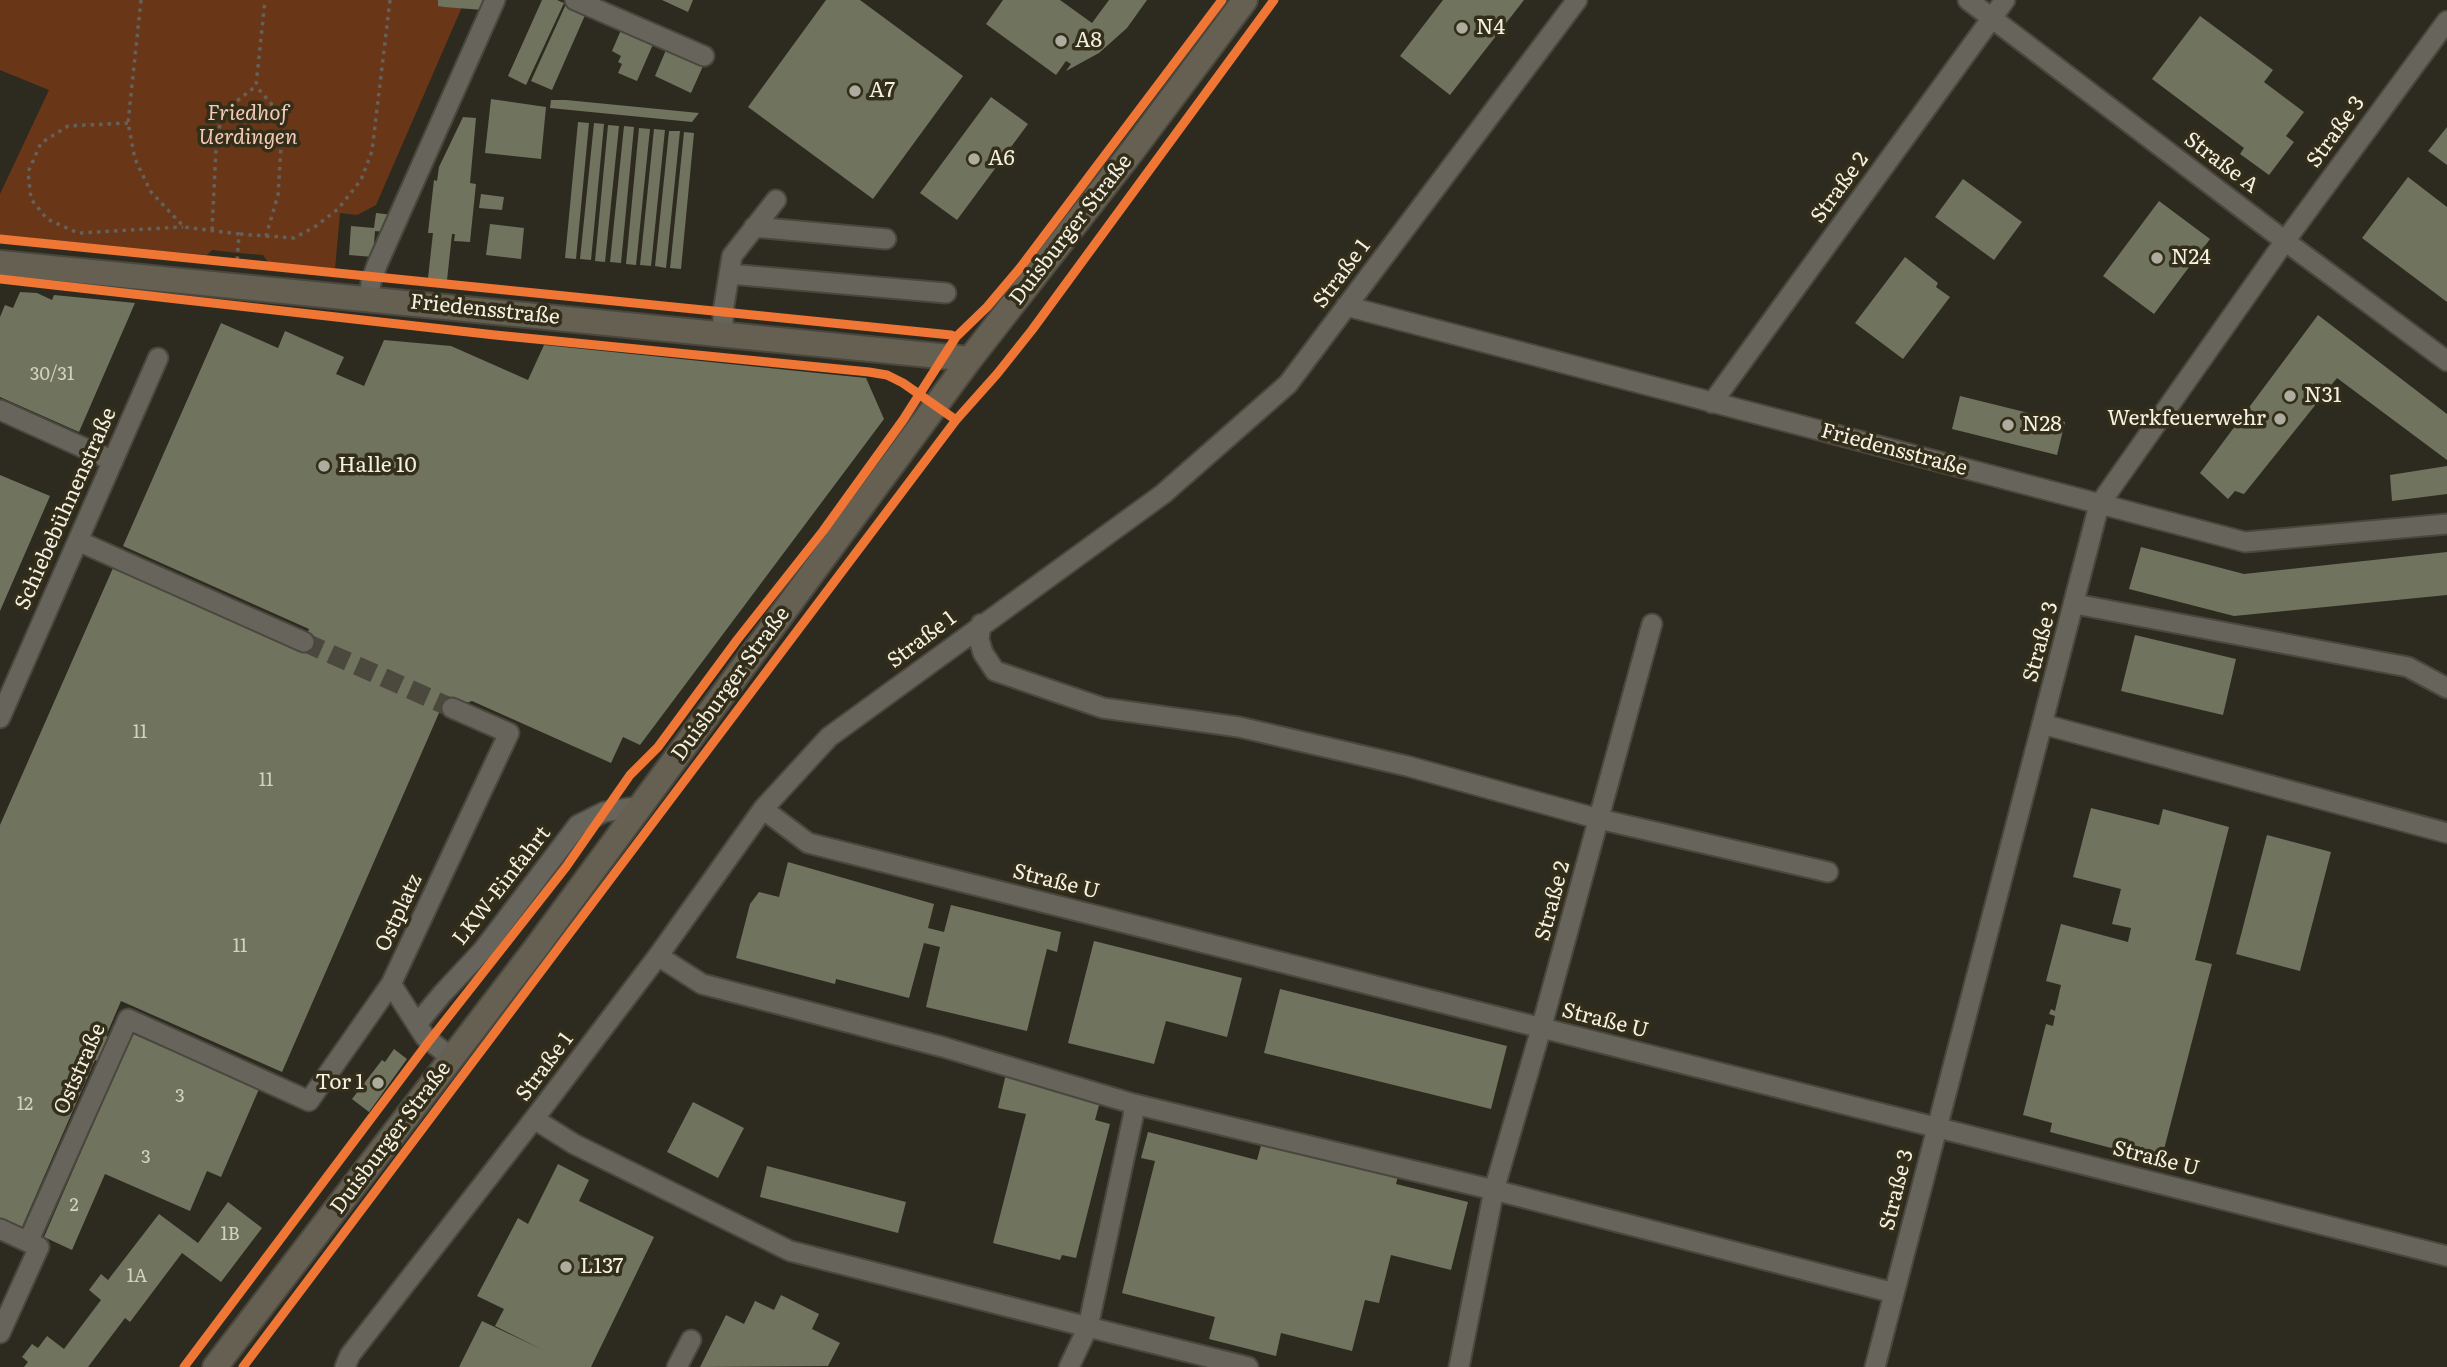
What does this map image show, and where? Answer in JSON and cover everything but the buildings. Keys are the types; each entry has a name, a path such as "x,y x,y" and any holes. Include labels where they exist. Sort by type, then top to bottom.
{"main road":[{"name":"Duisburger Straße","path":"215,1367 641,806 970,359 1133,150 1245,0"},
{"name":"Friedensstraße","path":"0,263 970,359"}],"lane":[{"path":"369,299 377,265 495,0"},
{"path":"575,0 704,56"},
{"name":"Straße 1","path":"345,1367 350,1355 658,956 763,809 829,737 1163,494 1288,384 1577,0"},
{"name":"Straße A","path":"1968,0 2447,361"},
{"name":"Straße 2","path":"1712,402 2005,0"},
{"name":"Straße 3","path":"1875,1367 2099,505 2285,241 2447,21"},
{"path":"723,334 732,256 776,200"},
{"path":"754,227 886,239"},
{"path":"729,274 946,293"},
{"name":"Friedensstraße","path":"1346,306 2245,542 2447,524"},
{"name":"Schiebebühnenstraße","path":"0,718 158,358"},
{"path":"0,410 113,461"},
{"path":"78,541 304,642"},
{"path":"2075,604 2408,667 2447,688"},
{"path":"981,624 979,639 982,653 995,671 1103,708 1239,727 1407,766 1599,819 1828,872"},
{"name":"Straße 2","path":"1459,1367 1494,1189 1652,625"},
{"name":"Ostplatz","path":"309,1101 391,984 509,733 452,708"},
{"path":"2042,724 2447,833"},
{"name":"LKW-Einfahrt","path":"417,1024 483,950 578,825 604,812 641,806"},
{"name":"Straße U","path":"763,809 808,843 2447,1256"},
{"path":"658,956 702,984 943,1047 1133,1104 1494,1189 1894,1293"},
{"path":"391,984 425,1037 452,1058"},
{"name":"Oststraße","path":"28,1242 128,1019 309,1101"},
{"path":"1069,1367 1088,1327 1133,1117 1133,1104"},
{"path":"534,1119 574,1144 790,1251 1248,1367"},
{"path":"0,1230 39,1247 0,1333"},
{"path":"677,1367 691,1340"}],"path":[{"path":"141,0 128,123 135,159 151,192 184,227"},
{"path":"212,230 216,149 220,124 227,109 256,86 265,0"},
{"path":"128,123 68,126 41,143 28,172 31,199 47,219 78,233 184,227 295,238 338,209 361,180 372,151 390,0"},
{"path":"256,86 279,113 282,131 278,195 266,236"},
{"path":"237,262 239,234"}],"green space":[{"name":"Friedhof Uerdingen","path":"0,0 465,0 376,205 357,215 340,213 335,269 268,262 263,255 212,250 207,255 0,235 0,194 49,90 0,70"}],"tunnel":[{"path":"304,642 452,708"}],"cycle path":[{"path":"184,1367 430,1040 566,867 630,775 658,747 737,640 823,531 903,420 956,337 987,307 1020,268 1222,0"},
{"path":"243,1367 956,420 1032,330 1274,0"},
{"path":"0,239 956,337"},
{"path":"0,279 495,335 869,372 887,375 903,383 956,420"}],"place":[{"name":"N4","path":"1462,28"},
{"name":"A8","path":"1061,41"},
{"name":"A7","path":"855,91"},
{"name":"A6","path":"974,159"},
{"name":"N24","path":"2157,258"},
{"name":"N31","path":"2290,396"},
{"name":"Werkfeuerwehr","path":"2280,419"},
{"name":"N28","path":"2008,425"},
{"name":"Halle 10","path":"324,466"},
{"name":"Tor 1","path":"378,1083"},
{"name":"L137","path":"566,1267"}]}
